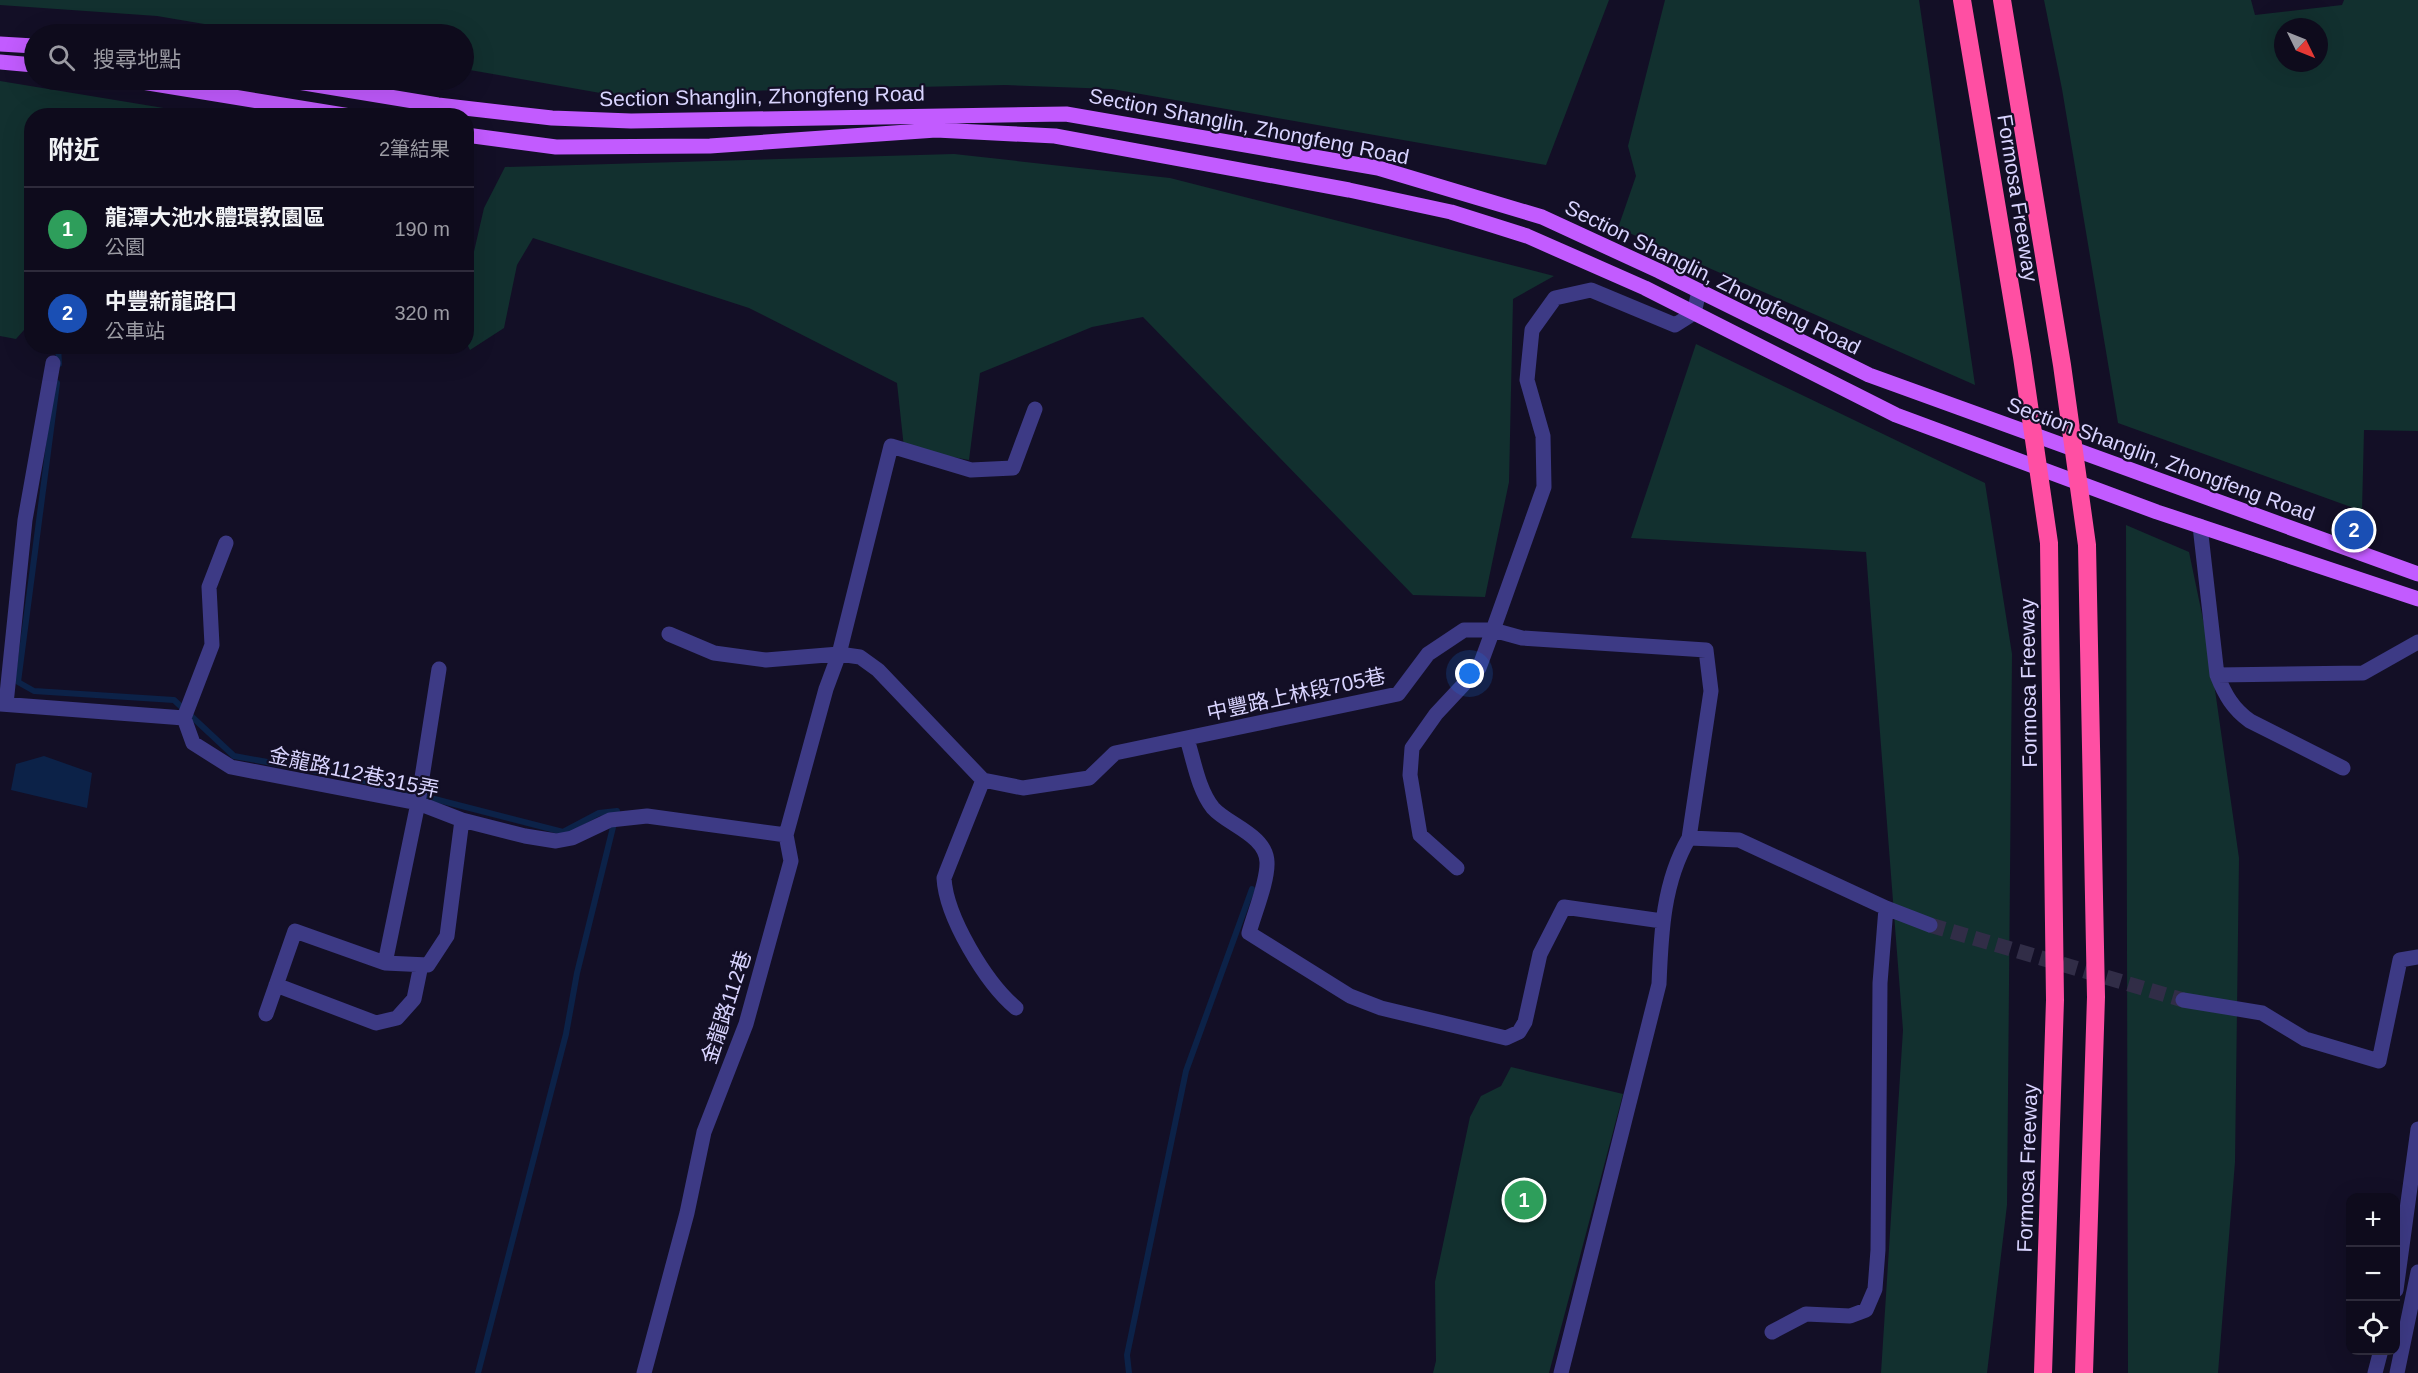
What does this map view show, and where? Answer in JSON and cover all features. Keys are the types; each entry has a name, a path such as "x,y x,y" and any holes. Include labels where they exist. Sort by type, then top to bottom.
{"highway":[{"name":"Formosa Freeway","path":"1962,0 2022,357 2049,543 2055,1000 2043,1373"},
{"name":"Formosa Freeway","path":"2002,0 2062,365 2087,545 2096,997 2084,1373"}],"main road":[{"path":"0,44 24,45"},
{"path":"0,62 24,64"},
{"path":"191,90 301,108"},
{"name":"Section Shanglin, Zhongfeng Road","path":"347,90 464,108"},
{"name":"Section Shanglin, Zhongfeng Road","path":"474,109 552,118 632,121 1066,114 1378,168 1542,217 1869,375 2418,574"},
{"name":"Section Shanglin, Zhongfeng Road","path":"474,136 556,147 710,146 936,130 1055,136 1349,190 1451,212 1527,236 1645,288 1896,415 2200,526 2418,599"}],"street":[{"path":"1457,868 1420,835 1410,775 1412,748 1436,714 1479,668 1544,487 1544,436 1527,380 1532,330 1555,298 1591,290 1675,325 1694,313 1699,291"},
{"path":"53,363 25,520 3,704 184,718 212,645 209,587 226,543"},
{"name":"金龍路112巷","path":"644,1373 687,1213 704,1132 746,1024 791,861 786,835 826,689 839,654 891,446 971,470 1013,468 1035,409"},
{"path":"2200,526 2217,675 2226,697 2250,722 2343,768"},
{"name":"中豐路上林段705巷","path":"983,780 1023,788 1089,778 1115,753 1398,694 1428,654 1464,630 1493,630 1521,638 1706,650 1711,691 1689,838"},
{"path":"669,634 714,653 766,660 839,654 860,657 878,670 983,780 944,878 944,891 974,957 1003,997 1017,1008"},
{"path":"2217,675 2363,673 2418,642"},
{"path":"386,963 418,803 440,669"},
{"name":"金龍路112巷315弄","path":"184,718 193,743 231,767 418,803 462,820 525,836 556,841 572,838 610,820 647,816 786,835"},
{"path":"1187,739 1205,795 1215,810 1257,842 1265,851 1267,862 1265,873 1249,933 1350,996 1381,1008 1506,1038 1519,1032 1525,1023 1540,954 1564,907 1662,921"},
{"path":"266,1014 295,931 386,963 428,965 447,936 462,820"},
{"path":"1561,1373 1659,984 1662,921 1678,856 1689,838 1739,840 1886,908 1930,925"},
{"path":"1772,1332 1806,1314 1850,1316 1866,1310 1875,1289 1878,1250 1880,983 1886,908"},
{"path":"2183,1000 2262,1013 2306,1039 2379,1061 2400,960 2418,957"},
{"path":"276,985 376,1023 397,1018 409,1006 414,999 421,964"},
{"path":"2400,1261 2418,1129"},
{"path":"2397,1373 2417,1291 2418,1272"},
{"path":"2375,1373 2380,1355"}],"green space":[{"path":"0,0 1609,0 1546,165 1112,89 1005,85 606,94 474,71 474,24 204,24 157,16 0,5"},
{"path":"1665,0 1919,0 1975,385 1618,228 1636,176 1628,146"},
{"path":"2044,0 2251,0 2255,15 2342,5 2344,0 2418,0 2418,431 2364,430 2362,511 2118,423 2062,89"},
{"path":"0,81 24,85 24,90 55,90 164,108 24,108 24,330 16,339 0,336"},
{"path":"954,154 1170,178 1554,276 1513,299 1509,482 1485,597 1413,595 1143,317 1092,327 980,373 969,460 904,448 897,383 749,308 533,238 517,265 504,328 474,347 474,252 484,208 505,167"},
{"path":"1696,344 1985,483 2012,654 2007,1205 1987,1373 1881,1373 1903,1030 1866,552 1631,538"},
{"path":"2126,525 2189,552 2209,648 2239,858 2235,1162 2218,1373 2128,1373"},
{"path":"1511,1067 1623,1094 1549,1373 1433,1373 1436,1361 1435,1282 1470,1117 1481,1096 1501,1086"}],"water":[{"path":"44,756 92,773 87,808 11,790 16,764"}],"waterway":[{"path":"58,354 59,364"},
{"path":"57,383 18,682 34,691 174,700 234,756 345,776 563,832 599,813 617,811 577,973 566,1034 478,1373"},
{"path":"1129,1373 1127,1355 1186,1071 1252,889"}],"tunnel":[{"path":"1930,925 2183,1000"}],"place":[{"name":"中豐新龍路口","path":"2354,530"},
{"name":"龍潭大池水體環教園區","path":"1524,1200"}]}
